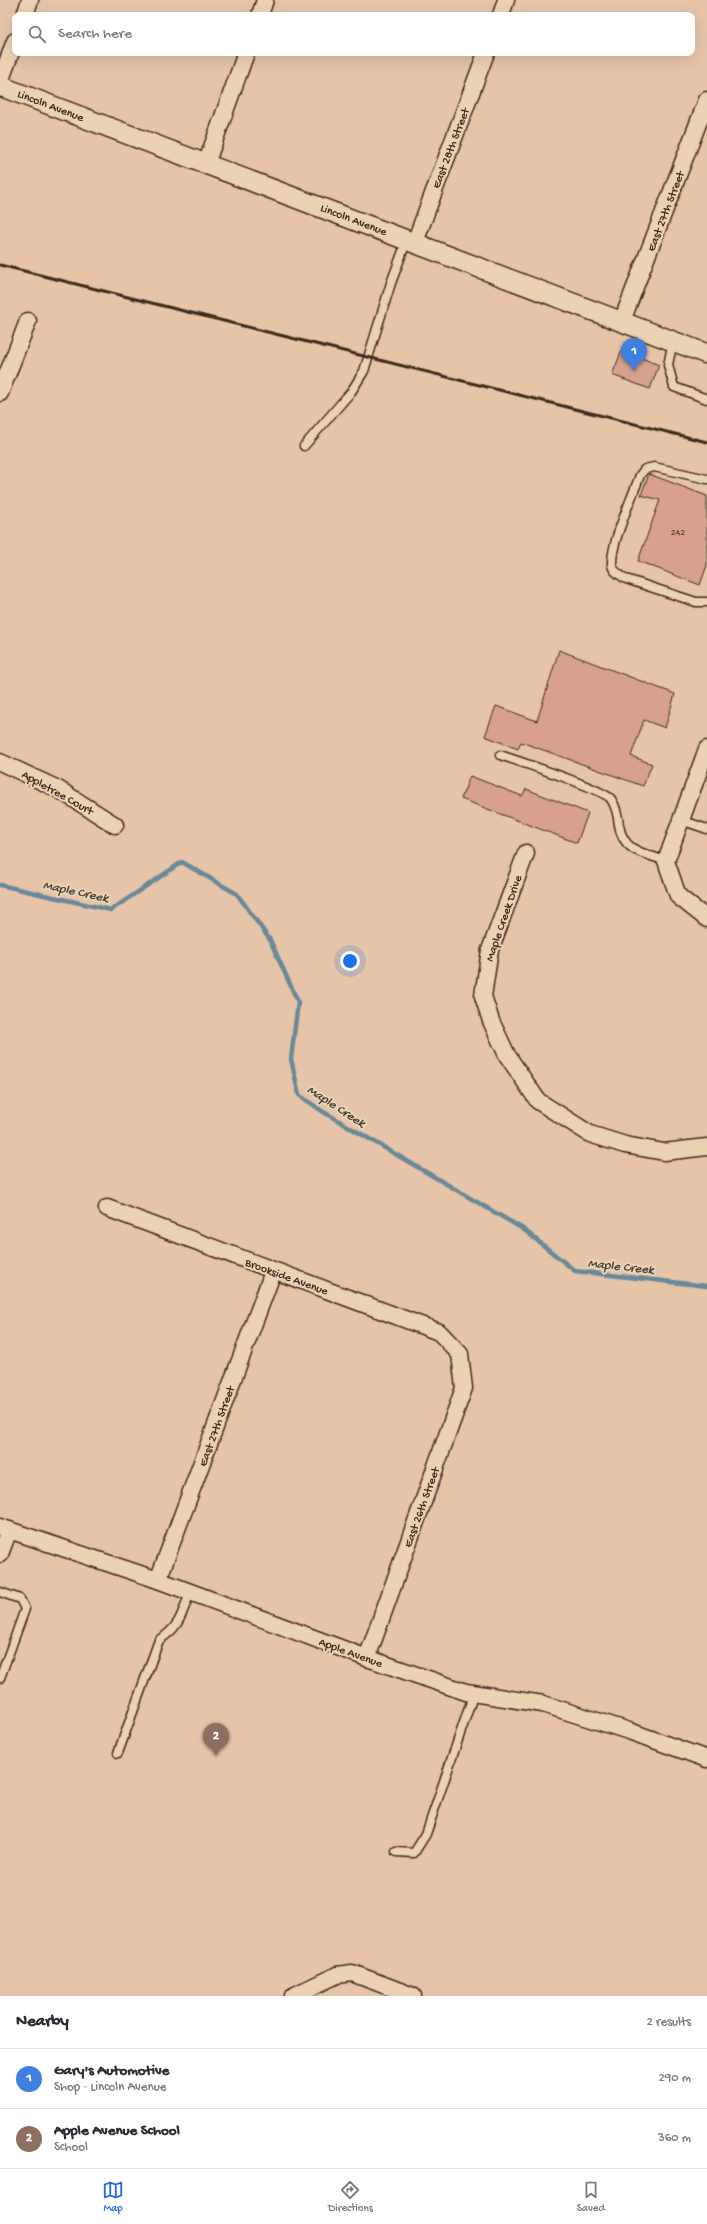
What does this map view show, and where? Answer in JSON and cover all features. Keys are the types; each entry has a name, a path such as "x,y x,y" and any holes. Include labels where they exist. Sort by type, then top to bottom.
{"street":[{"path":"26,12 30,0"},
{"path":"261,12 265,0"},
{"path":"502,12 506,0"},
{"path":"0,82 12,49"},
{"path":"206,164 245,56"},
{"name":"East 28th Street","path":"411,241 485,56"},
{"name":"Lincoln Avenue","path":"0,86 707,354"},
{"name":"East 27th Street","path":"622,321 707,100"},
{"path":"0,393 28,322"},
{"path":"705,758 666,861 678,896 707,919"},
{"name":"Appletree Court","path":"0,762 58,789 115,825"},
{"name":"Maple Creek Drive","path":"526,853 490,950 483,996 490,1021 507,1055 538,1101 590,1134 624,1145 664,1152 707,1147"},
{"name":"Brookside Avenue","path":"107,1208 273,1272 439,1332 460,1354"},
{"name":"East 27th Street","path":"158,1580 273,1272"},
{"name":"East 26th Street","path":"367,1658 464,1388 460,1354"},
{"path":"0,1554 4,1528"},
{"name":"Apple Avenue","path":"4,1528 158,1580 367,1658 474,1693 543,1704 629,1731 707,1759"},
{"path":"293,1996 337,1975 352,1973 413,1996"}],"lane":[{"path":"304,446 351,392 364,371 391,283 411,241"},
{"path":"673,341 668,365 674,387 707,399"},
{"path":"707,479 654,467 645,469 640,475 614,548 612,565 617,574 626,579 696,602 707,602"},
{"path":"500,755 595,789 611,798 618,814 620,834 629,848 666,861"},
{"path":"681,820 707,829"},
{"path":"0,1592 20,1599 25,1609 0,1678"},
{"path":"118,1753 159,1640 172,1632 179,1624 190,1592"},
{"path":"396,1852 414,1852 426,1834 474,1693"}],"building":[{"path":"622,350 659,365 650,389 612,375"},
{"path":"649,474 707,496 707,565 700,585 638,561 660,500 641,495"},
{"path":"559,650 675,694 665,728 644,720 631,756 652,764 643,786 521,742 518,749 485,736 496,706 537,721"},
{"path":"470,776 522,796 526,789 588,813 577,843 461,799"}],"waterway":[{"name":"Maple Creek","path":"0,885 111,910 182,862 237,894 270,940 298,1002 291,1059 299,1095 322,1111 523,1229 575,1271 707,1286"}],"railway":[{"path":"0,265 707,442"}],"place":[{"name":"Gary's Automotive","path":"634,371"},
{"name":"Apple Avenue School","path":"216,1756"}]}
